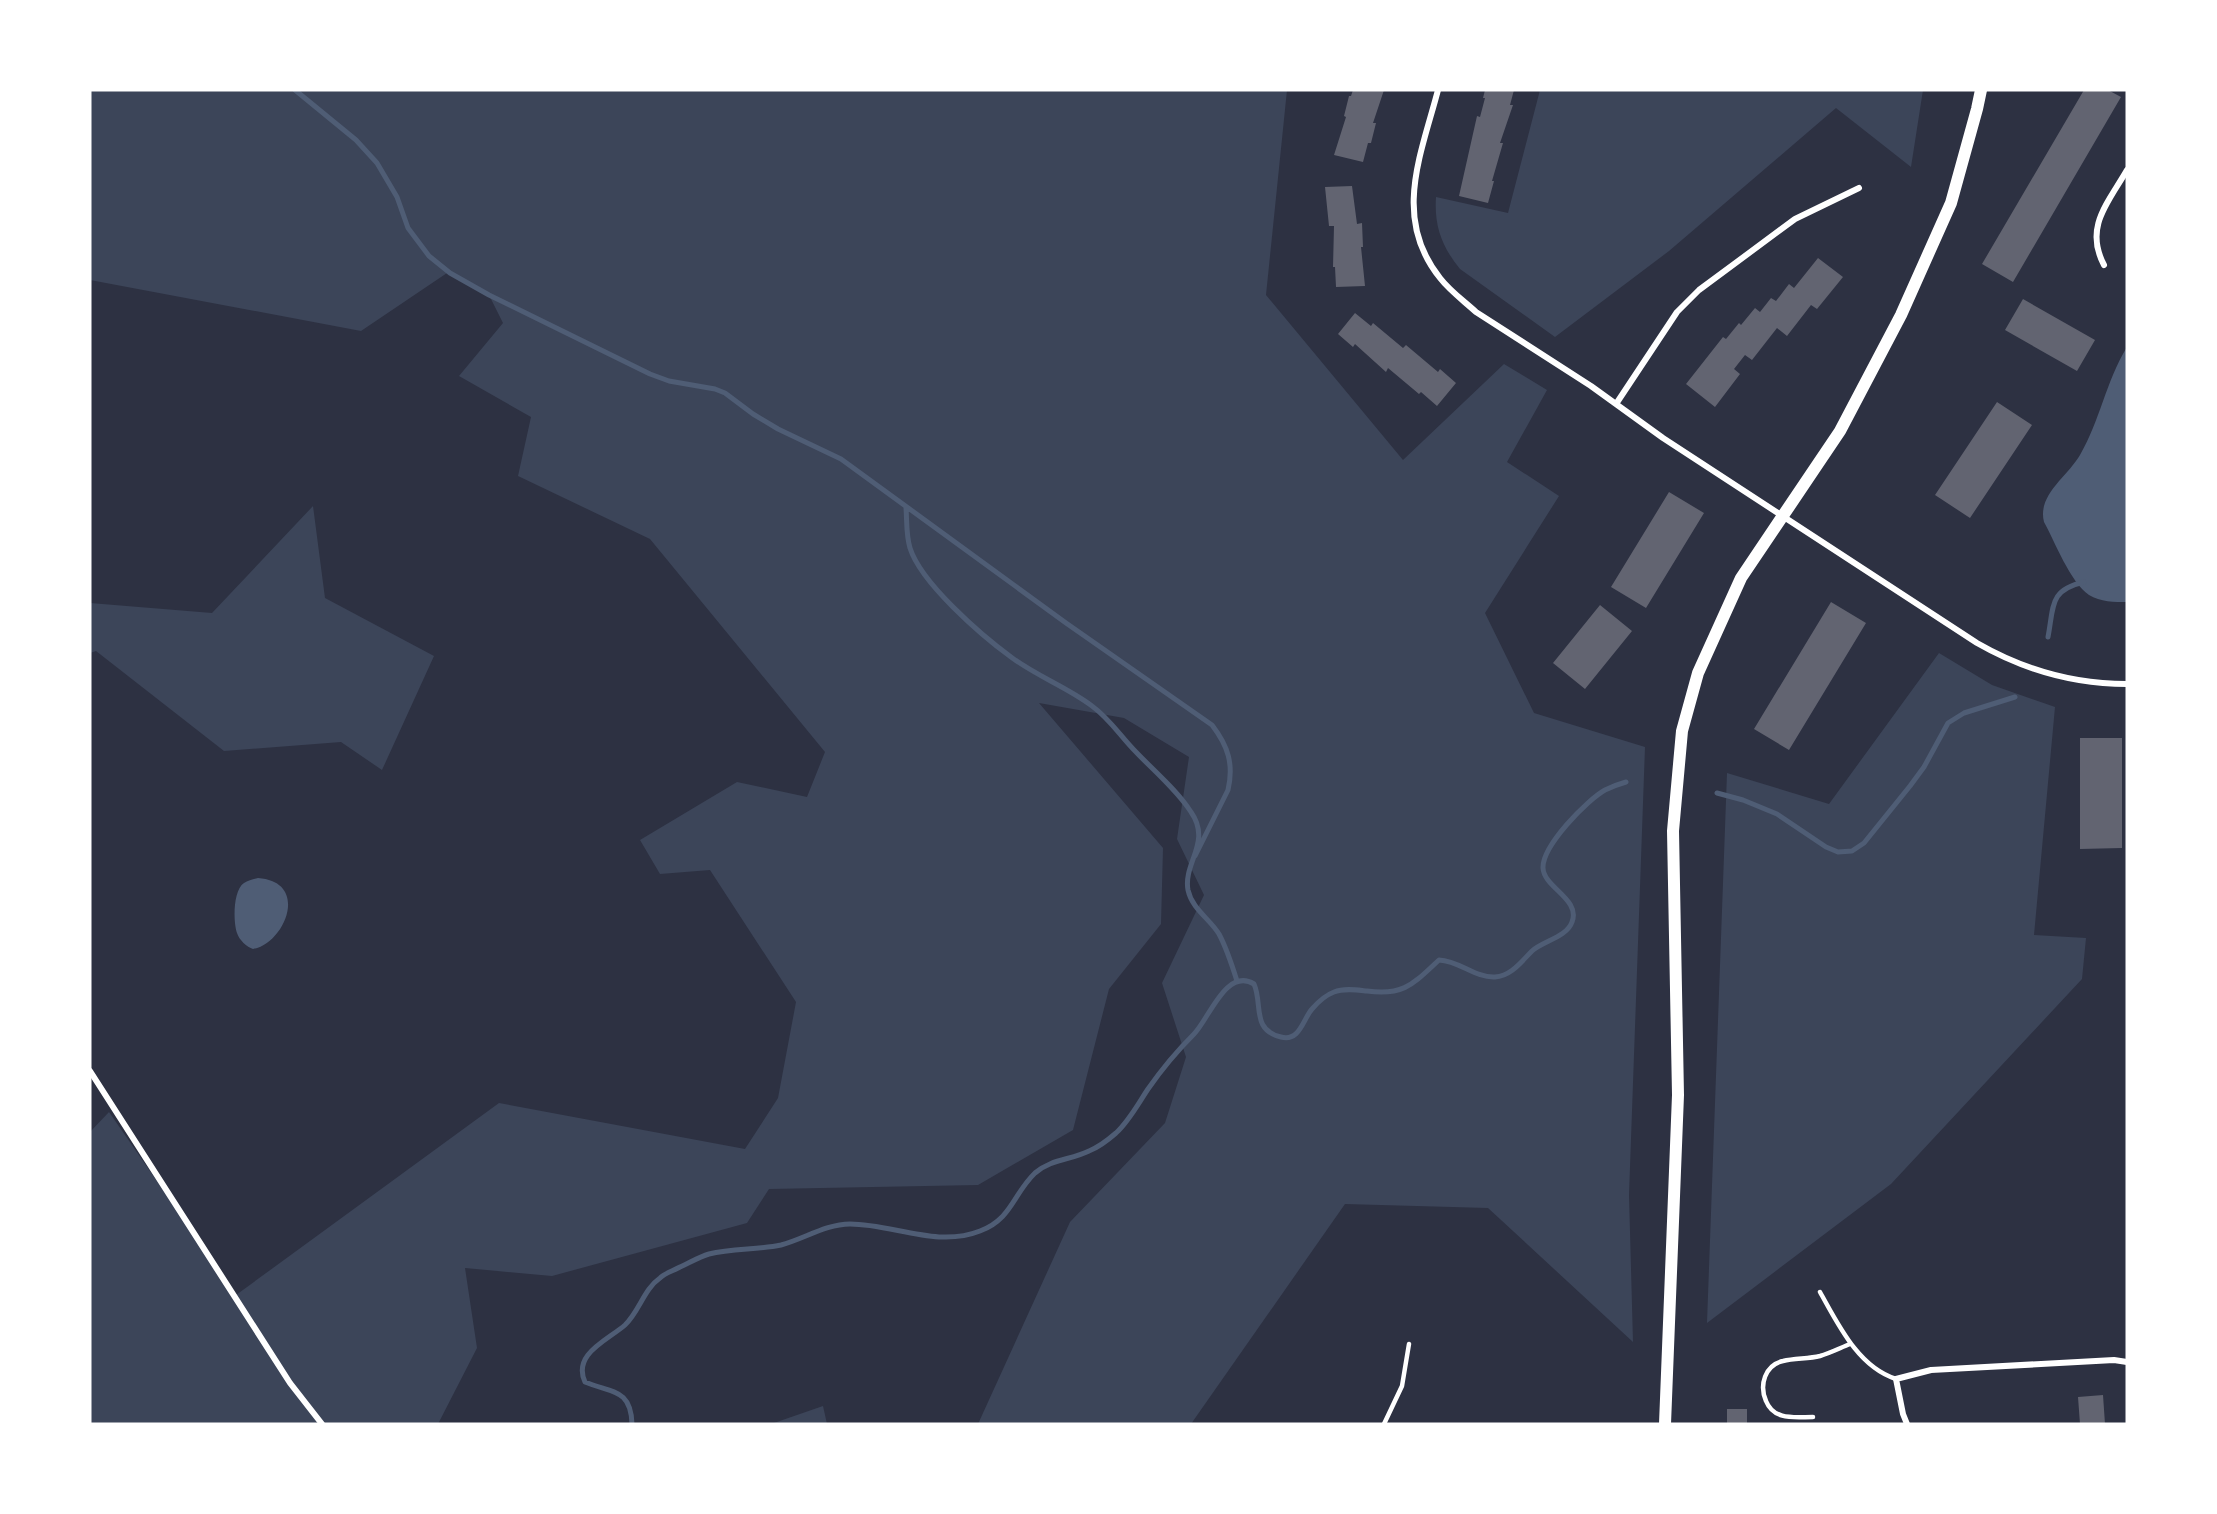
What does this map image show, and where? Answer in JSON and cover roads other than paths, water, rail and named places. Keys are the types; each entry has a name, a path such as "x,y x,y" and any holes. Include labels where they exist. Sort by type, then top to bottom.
{"main road":[{"path":"1665,1424 1678,1095 1673,831 1682,731 1698,673 1741,578 1840,431 1901,315 1951,203 1981,90"}],"street":[{"path":"1438,90 1414,186 1413,219 1427,258 1450,289 1476,312 1569,371 1663,438 1997,654 2049,674 2096,683 2127,684"},
{"path":"2104,266 2095,244 2096,234 2104,209 2127,170"},
{"path":"1616,404 1677,312 1699,290 1795,219 1858,189"},
{"path":"90,1071 290,1383 322,1424"},
{"path":"1908,1424 1903,1414 1896,1379 1931,1370 2114,1360 2127,1362"}],"lane":[{"path":"1820,1292 1850,1344 1883,1375 1896,1379"},
{"path":"1384,1424 1402,1386 1409,1344"},
{"path":"1813,1417 1780,1417 1773,1412 1762,1390 1764,1376 1773,1365 1783,1361 1822,1356 1850,1344"}],"waterway":[{"path":"295,90 356,140 377,163 397,197 408,228 429,256 450,273 489,295 650,374 669,381 715,389 725,393 778,429 841,459 1066,623 1212,725 1226,748 1230,764 1230,781 1228,790 1195,856"},
{"path":"906,508 907,533 916,562 926,577 953,607 1011,657 1098,711 1172,788 1191,812 1199,833 1189,871 1188,890 1193,903 1219,934 1237,981"},
{"path":"2048,637 2055,601 2064,590 2084,582"},
{"path":"1717,793 1743,800 1777,814 1826,847 1838,852 1852,851 1864,843 1910,786 1924,767 1948,723 1964,713 2015,697"},
{"path":"632,1424 631,1412 624,1398 585,1382 582,1372 583,1363 594,1349 630,1320 650,1288 664,1275 709,1254 781,1245 841,1225 866,1225 915,1234 948,1237 964,1236 991,1226 1006,1213 1028,1181 1041,1168 1093,1149 1116,1133 1164,1067 1200,1027 1219,997 1235,983 1244,981 1254,984 1265,1029 1272,1034 1287,1038 1297,1033 1312,1009 1331,993 1346,990 1380,992 1399,990 1415,982 1439,960 1454,963 1488,977 1506,974 1537,947 1560,935 1572,922 1571,907 1549,882 1543,868 1557,836 1597,795 1626,782"}]}
